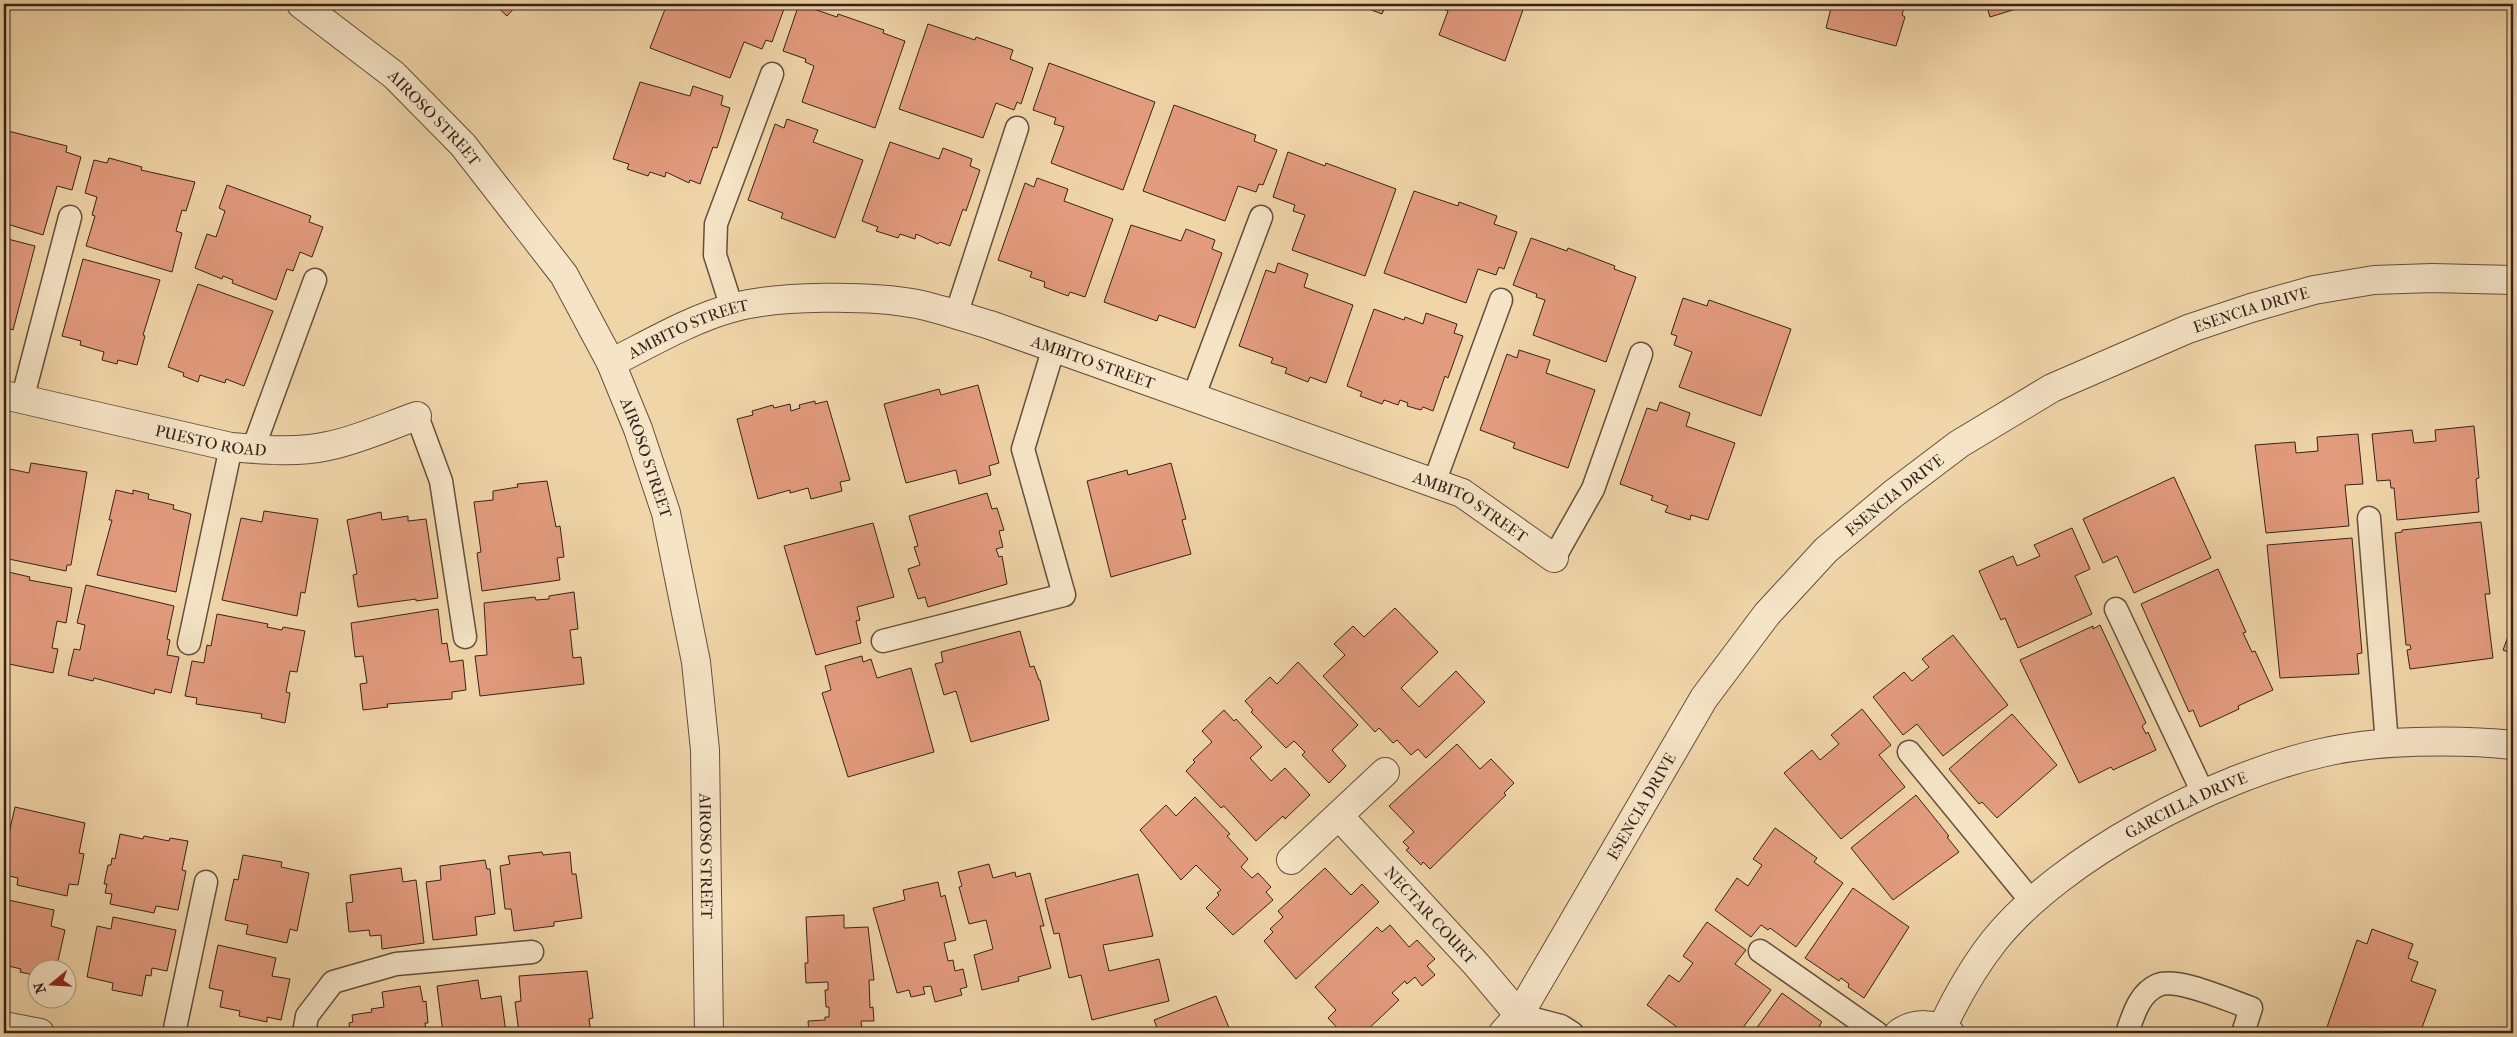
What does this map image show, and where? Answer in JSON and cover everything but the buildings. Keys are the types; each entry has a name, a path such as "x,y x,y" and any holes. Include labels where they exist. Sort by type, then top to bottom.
{"street":[{"name":"AIROSO STREET","path":"301,4 394,75 463,145 564,275 611,363 638,430 666,513 696,662 705,750 709,1033"},
{"name":"ESENCIA DRIVE","path":"1517,1027 1704,698 1767,614 1826,550 1893,494 1959,444 2052,388 2188,329 2251,308 2314,290 2374,280 2432,278 2513,280"},
{"name":"AMBITO STREET","path":"611,363 658,339 732,308 779,301 851,298 916,304 956,315 1054,348 1462,493 1554,558"},
{"name":"PUESTO ROAD","path":"13,397 242,448 296,450 329,446 417,416"},
{"name":"GARCILLA DRIVE","path":"1899,1033 1913,1026 1923,1025 1946,1031 1962,985 1995,940 2032,902 2080,863 2140,826 2204,795 2255,773 2322,753 2387,744 2447,742 2513,745"},
{"path":"1291,860 1385,772"},
{"name":"NECTAR COURT","path":"1339,816 1476,964 1517,1027"},
{"path":"8,1029 40,1033"}],"lane":[{"path":"732,308 715,255 716,224 772,74"},
{"path":"956,315 1017,128"},
{"path":"13,397 70,217"},
{"path":"1193,398 1260,217"},
{"path":"189,643 242,448 315,280"},
{"path":"1434,483 1501,300"},
{"path":"884,642 1064,596 1022,449 1054,348"},
{"path":"1554,558 1593,489 1641,354"},
{"path":"417,416 441,481 465,636"},
{"path":"2369,518 2387,744"},
{"path":"2116,610 2204,795"},
{"path":"1909,752 2032,902"},
{"path":"174,1033 206,882"},
{"path":"1760,951 1877,1033"},
{"path":"304,1033 307,1016 333,982 396,964 532,952"},
{"path":"2127,1033 2135,1009 2146,995 2158,986 2174,983 2251,1008 2243,1033"},
{"path":"1517,1027 1561,1026 1572,1033"}]}
